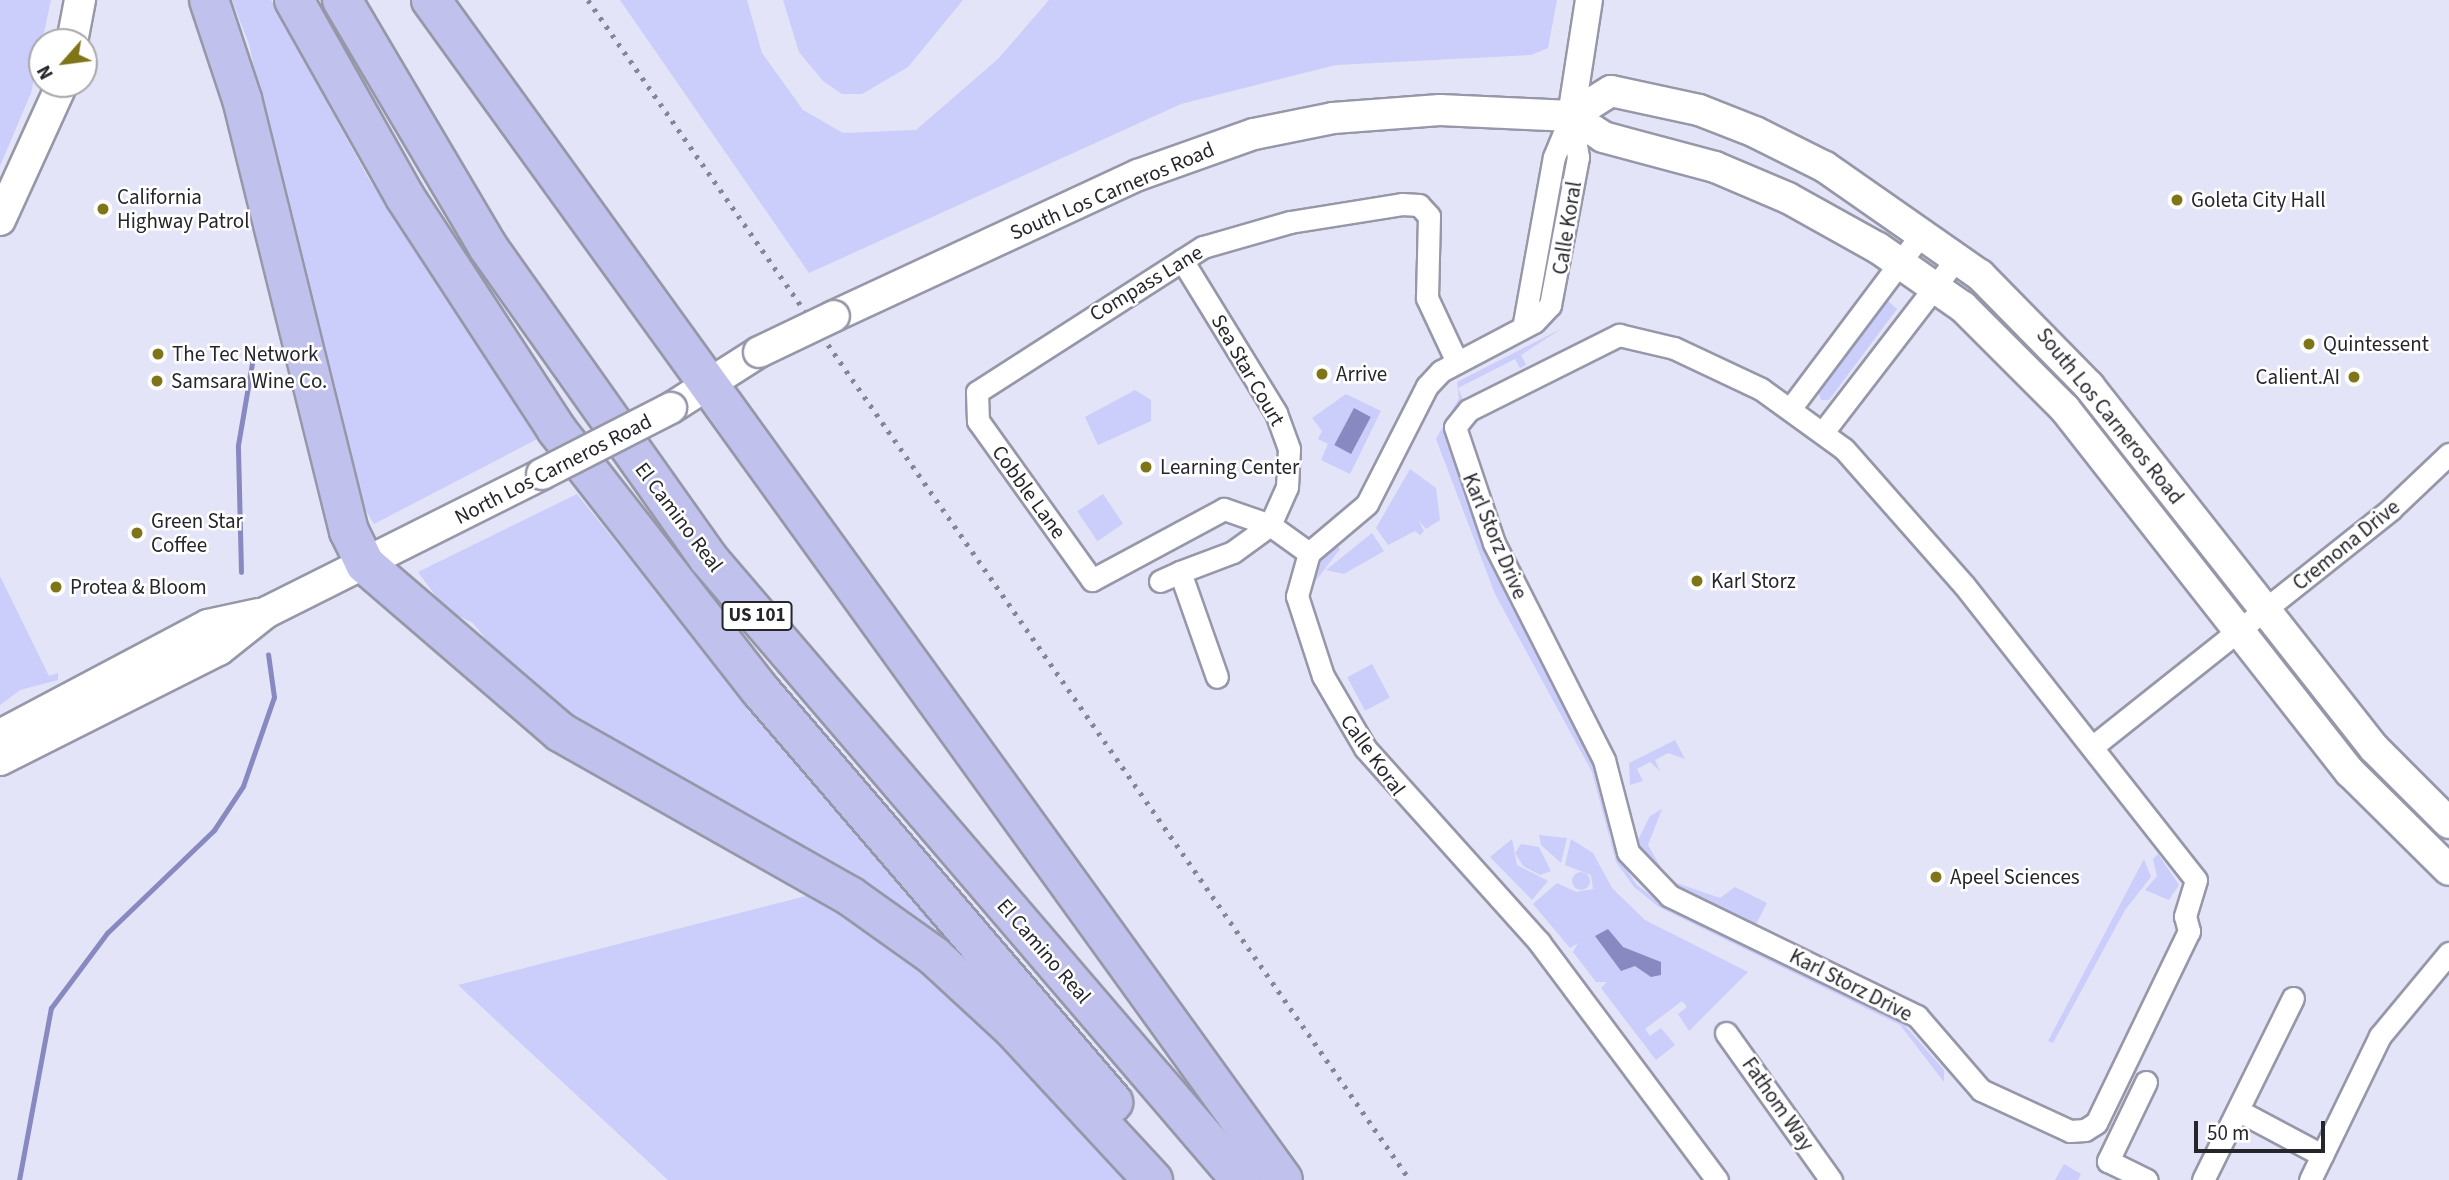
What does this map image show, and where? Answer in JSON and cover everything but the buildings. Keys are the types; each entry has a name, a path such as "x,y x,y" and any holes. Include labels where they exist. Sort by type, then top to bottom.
{"highway":[{"path":"209,0 242,99 349,531 365,564 560,732 850,896 934,956 1013,1029 1153,1180"},
{"name":"El Camino Real","path":"294,0 405,197 556,429 760,690 1179,1180"},
{"name":"El Camino Real","path":"342,0 488,247 708,558 1241,1180"},
{"path":"431,0 713,385 788,498 1283,1180"}],"main road":[{"path":"56,28 60,0"},
{"path":"75,28 80,0"},
{"name":"South Los Carneros Road","path":"1571,116 1611,91 1699,110 1825,167 1958,257 2044,335 2267,610 2388,765 2449,823"},
{"path":"0,188 36,98"},
{"path":"0,220 56,98"},
{"name":"South Los Carneros Road","path":"834,316 1138,175 1254,134 1333,118 1440,110 1571,116 1602,137 1715,167 1788,198 1900,262 1936,286 2065,409 2350,772 2449,870"},
{"name":"North Los Carneros Road","path":"0,760 219,650 267,612 671,408 713,385 759,352 834,316"},
{"name":"North Los Carneros Road","path":"0,735 208,625 267,612"}],"street":[{"name":"Calle Koral","path":"1589,0 1571,116 1578,157 1557,287 1550,305 1457,362 1427,386 1367,504 1309,553 1298,584 1299,609 1344,717 1412,807 1539,942 1717,1180"},
{"name":"Compass Lane","path":"974,401 984,385 1182,260 1212,244 1290,222 1376,206 1424,208 1431,225 1427,298 1457,362"},
{"path":"1790,410 1922,233"},
{"path":"1823,432 1958,257"},
{"name":"Sea Star Court","path":"1182,260 1284,431 1287,487 1270,526"},
{"name":"Karl Storz Drive","path":"1619,335 1674,348 1790,410 1823,432 1876,479 2196,880 2196,891 2185,916 2189,931 2096,1123 2085,1130 2070,1131 1981,1090 1917,1016 1670,896 1642,874 1620,835 1604,760 1494,543 1455,428 1469,410 1619,335"},
{"name":"Cobble Lane","path":"974,401 978,421 1092,580 1210,513 1224,509 1270,526"},
{"name":"Cremona Drive","path":"2092,747 2267,610 2449,454"},
{"path":"1160,581 1233,551 1270,526 1309,553"},
{"path":"1180,572 1217,677"},
{"path":"2310,1180 2380,1036 2449,953"},
{"path":"2203,1180 2241,1112 2293,998"},
{"name":"Fathom Way","path":"1726,1033 1828,1179"},
{"path":"2146,1082 2108,1161 2147,1180"},
{"path":"2241,1112 2322,1155"}],"shaded area":[{"path":"0,0 51,0 45,28 28,28 29,98 0,166"},
{"path":"232,0 271,0 367,176 541,437 374,524 352,487 319,323 304,299 249,44"},
{"path":"620,0 747,0 762,53 803,110 843,133 916,130 999,58 1049,0 1557,0 1548,48 1531,55 1336,65 1181,104 809,273"},
{"path":"783,0 963,0 908,67 862,94 842,94 823,81 799,52"},
{"path":"1887,300 1897,309 1829,400 1821,400 1818,391"},
{"path":"1561,329 1521,355 1526,365 1520,368 1515,359 1458,388 1464,402 1449,421 1447,442 1494,572 1592,759 1606,806 1610,838 1618,856 1636,884 1664,906 1902,1022 1944,1070 1944,1082 1900,1025 1659,907 1634,887 1616,862 1592,772 1495,594 1436,439 1459,398 1457,382"},
{"path":"1135,390 1151,400 1151,421 1098,445 1085,417"},
{"path":"1346,394 1381,411 1350,474 1321,460 1328,444 1318,439 1322,431 1312,418"},
{"path":"1354,408 1371,417 1351,454 1334,445"},
{"path":"1410,469 1436,488 1440,520 1426,529 1418,520 1424,531 1420,535 1415,531 1388,545 1376,528"},
{"path":"577,494 742,698 968,959 967,964 563,714 510,669 473,623 446,610 418,572"},
{"path":"1103,494 1123,524 1097,541 1077,511"},
{"path":"1372,533 1384,551 1344,574 1326,570"},
{"path":"1337,545 1340,549 1311,587 1317,565"},
{"path":"0,576 49,676 58,673 58,680 20,690 0,705"},
{"path":"1372,664 1390,698 1365,711 1347,677"},
{"path":"1675,740 1685,759 1668,753 1655,760 1660,771 1650,762 1637,769 1643,781 1630,785 1629,763"},
{"path":"1662,809 1648,845 1668,880 1720,898 1735,887 1767,903 1755,926 1677,890 1652,871 1635,846 1650,816"},
{"path":"1539,835 1567,838 1561,863 1541,845"},
{"path":"1512,839 1517,865 1548,881 1532,900 1490,857"},
{"path":"1571,839 1593,853 1612,888 1645,920 1748,972 1689,1031 1678,1014 1687,1007 1682,1001 1645,1029 1650,1036 1661,1028 1675,1045 1656,1060 1601,988 1607,982 1596,982 1573,952 1578,943 1570,948 1533,904 1557,883 1576,892 1593,889 1591,875 1565,865"},
{"path":"1521,844 1539,847 1551,871 1540,875 1523,866 1515,853"},
{"path":"2158,854 2179,885 2169,900 2145,890 2157,876 2153,859"},
{"path":"2144,859 2151,877 2125,910 2053,1043 2048,1041"},
{"path":"1581,872 1587,875 1590,881 1587,887 1581,890 1575,887 1572,881 1575,875"},
{"path":"822,892 907,946 1140,1180 668,1180 458,985"},
{"path":"1608,929 1623,947 1661,962 1661,975 1651,977 1635,966 1621,971 1595,936"},
{"path":"2064,1164 2081,1174 2078,1180 2055,1180"}],"waterway":[{"path":"241,572 238,445 255,346"},
{"path":"19,1180 51,1008 107,933 214,830 243,786 274,697 268,654"}],"railway":[{"path":"588,0 1410,1180"}],"place":[{"name":"Goleta City Hall","path":"2177,200"},
{"name":"California Highway Patrol","path":"103,209"},
{"name":"Quintessent","path":"2309,344"},
{"name":"The Tec Network","path":"158,354"},
{"name":"Arrive","path":"1322,374"},
{"name":"Calient.AI","path":"2354,377"},
{"name":"Samsara Wine Co.","path":"157,381"},
{"name":"Learning Center","path":"1146,467"},
{"name":"Green Star Coffee","path":"137,533"},
{"name":"Karl Storz","path":"1697,581"},
{"name":"Protea & Bloom","path":"56,587"},
{"name":"Apeel Sciences","path":"1936,877"}]}
